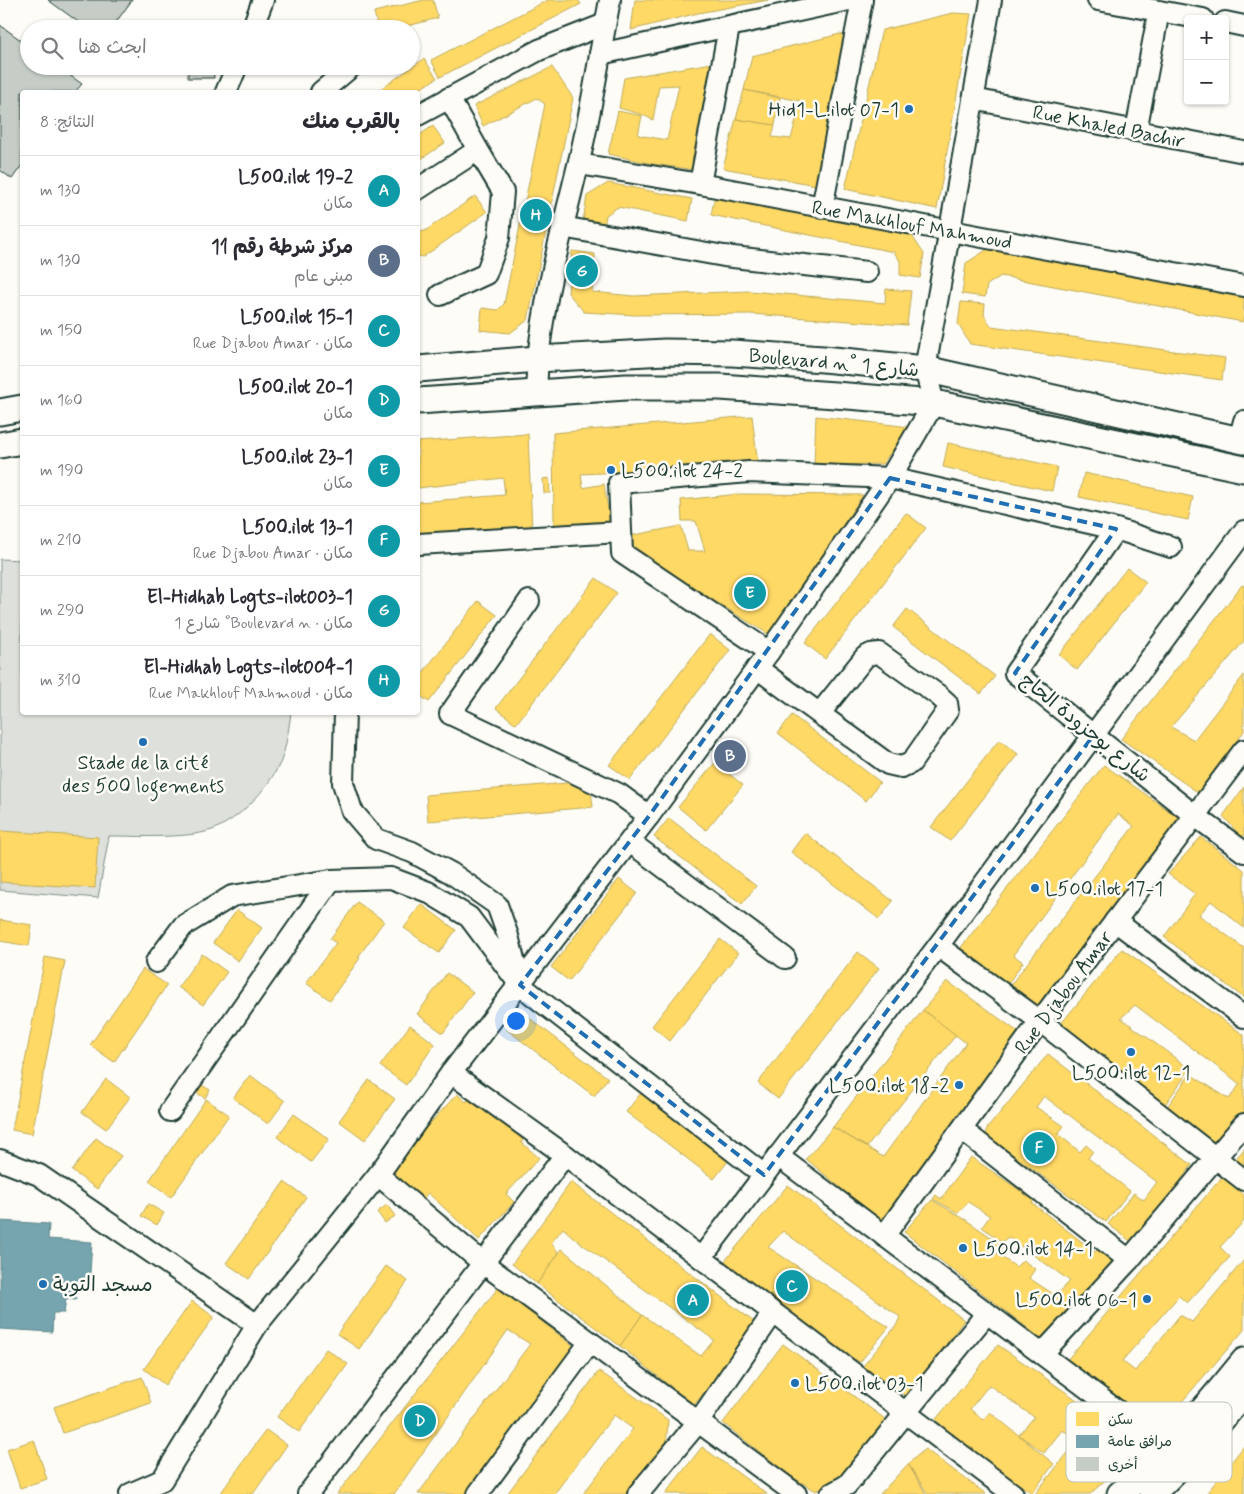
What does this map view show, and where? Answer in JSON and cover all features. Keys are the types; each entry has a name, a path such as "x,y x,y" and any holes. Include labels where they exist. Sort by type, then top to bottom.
{"main road":[{"name":"Boulevard n° شارع 1","path":"420,369 537,359 665,352 732,353 822,359 925,369 1242,434"},
{"name":"Boulevard n° شارع 1","path":"420,401 626,387 720,387 934,403 1244,469"},
{"path":"0,412 20,408"},
{"path":"0,445 20,442"},
{"path":"1210,1402 1244,1361"},
{"path":"1232,1407 1244,1393"},
{"path":"1120,1494 1132,1482"},
{"path":"1152,1494 1164,1482"}],"street":[{"path":"255,20 263,0"},
{"path":"536,393 537,359 562,227 579,164 610,0"},
{"path":"600,54 849,0"},
{"path":"822,208 862,0"},
{"path":"139,1492 162,1480 257,1325 378,1175 452,1073 630,842 763,660 890,478 934,403 925,369 991,0"},
{"path":"1098,0 1184,16"},
{"path":"1136,131 1159,11"},
{"path":"1229,23 1244,26"},
{"path":"420,114 539,50 605,24"},
{"path":"700,184 729,27"},
{"path":"227,90 233,75"},
{"path":"323,90 341,75"},
{"path":"440,295 486,274 499,238 503,192 449,98"},
{"name":"Rue Khaled Bachir","path":"973,99 1244,152"},
{"path":"420,187 478,150"},
{"name":"Rue Makhlouf Mahmoud","path":"579,164 700,184 1244,286"},
{"path":"562,227 724,256 867,272"},
{"path":"820,713 865,657 879,653 938,695 947,703 948,710 911,764 901,768 888,764 820,713 763,660 622,553 619,483 749,472 890,478 1116,529 1171,547"},
{"name":"شارع بوحزودة الحاج","path":"1116,529 1015,673 1194,815 1244,852"},
{"path":"701,1258 938,946 1244,531"},
{"path":"420,544 621,532"},
{"path":"529,601 450,714 619,794 649,816"},
{"path":"345,715 343,783 352,811 376,839 412,852 451,873 497,905 508,936 520,985"},
{"name":"Rue Djabou Amar","path":"884,1236 1040,1021 1244,750"},
{"path":"630,842 785,958"},
{"path":"156,962 183,926 232,896 330,880 391,878 428,892 469,917 520,985 764,1175"},
{"path":"170,1111 330,880"},
{"path":"1115,921 1244,1017"},
{"path":"938,946 1040,1021 1244,1180"},
{"path":"452,1073 565,1155 1012,1494"},
{"path":"1042,1354 1129,1260 1244,1124"},
{"path":"962,1130 1129,1260"},
{"path":"308,1494 565,1155"},
{"path":"778,1156 1106,1402"},
{"path":"0,1160 39,1175 257,1325"},
{"path":"378,1175 483,1263 796,1494"},
{"path":"638,1494 699,1422 774,1313"},
{"path":"831,1494 847,1485 987,1313"},
{"path":"478,1494 590,1342"}],"highlighted area":[{"path":"890,478 1116,529 1015,673 1093,736 764,1175 520,985 649,816"}],"shaded area":[{"name":"Stade de la cité des 500 logements","path":"0,559 20,560 20,715 291,715 286,744 276,771 252,802 232,819 212,830 189,835 109,836 98,898 0,890"}],"building: سكن":[{"path":"424,0 433,0 438,18 420,23 420,20 376,20 374,12"},
{"path":"548,0 578,0 581,4 440,77 431,60"},
{"path":"635,0 769,0 698,13 631,30"},
{"name":"Hid1-L.ilot 07-1","path":"953,13 971,14 937,209 845,189 882,30"},
{"path":"840,34 850,38 821,186 723,168 736,119 775,125 772,137 791,139 801,101 744,90 752,56"},
{"path":"424,59 437,78 418,90 379,90 401,75 420,75 420,62"},
{"path":"718,62 696,170 653,164 608,154 618,111 642,116 638,135 667,140 679,85 659,86 653,120 643,115 619,108 624,78"},
{"path":"552,67 573,98 528,320 510,333 480,330 482,308 498,310 504,304 545,104 537,98 483,126 474,106"},
{"name":"Hid1-L.ilot 07-1","path":"744,90 780,98 775,125 736,119"},
{"path":"433,126 445,143 420,160 420,135"},
{"path":"608,183 692,199 688,221 618,207 606,215 604,227 583,221 587,196"},
{"path":"716,191 908,230 924,254 920,278 900,275 900,261 894,252 711,215"},
{"path":"475,196 487,212 423,257 420,256 420,232 425,231"},
{"path":"988,249 1244,297 1243,322 1001,276 987,285 985,297 962,294 966,263"},
{"path":"572,251 595,254 592,292 633,296 749,291 885,303 886,289 911,291 907,325 750,314 635,315 584,312 568,293"},
{"path":"961,302 985,304 984,315 991,326 1225,358 1222,380 970,344 958,324"},
{"name":"L500.ilot 24-2","path":"752,416 758,465 581,474 583,488 604,484 610,523 554,527 553,433"},
{"path":"816,416 910,427 882,464 814,465"},
{"path":"528,434 532,531 420,538 420,502 505,495 503,478 420,488 420,442"},
{"path":"948,443 1057,467 1052,491 943,467"},
{"path":"1084,473 1193,497 1188,520 1079,497"},
{"path":"549,478 550,493 544,493 543,479"},
{"path":"740,494 863,495 770,635 633,551 629,536 681,526 688,551 705,551 696,521 682,521 681,500"},
{"path":"906,513 926,528 825,659 805,643"},
{"path":"1127,568 1146,582 1077,670 1059,655"},
{"path":"596,578 617,593 516,724 496,708"},
{"path":"1242,585 1244,586 1244,641 1171,727 1194,740 1244,675 1244,731 1200,794 1121,739"},
{"path":"478,601 497,615 429,702 420,695 420,676"},
{"path":"907,609 995,676 981,694 893,627"},
{"path":"710,634 730,650 630,780 609,765"},
{"path":"792,715 880,782 866,801 778,733"},
{"path":"999,740 1018,754 950,841 931,827"},
{"path":"715,763 743,785 706,830 678,807"},
{"name":"L500.ilot 17-1","path":"1104,765 1179,818 1040,1012 1008,988 1134,826 1118,814 1013,955 1023,962 1007,985 959,950"},
{"path":"590,781 593,807 428,821 426,795"},
{"path":"1244,787 1244,838 1223,816"},
{"path":"669,818 756,886 742,904 654,837"},
{"path":"0,831 98,837 95,888 0,882"},
{"path":"805,833 893,901 879,919 791,852"},
{"path":"1201,837 1244,870 1244,928 1211,901 1199,915 1244,948 1244,998 1164,937 1195,894 1168,874"},
{"path":"619,879 637,893 569,981 551,967"},
{"path":"357,902 384,921 330,1000 306,983 336,943 330,939"},
{"path":"421,904 456,930 439,953 404,928"},
{"path":"237,910 262,928 238,961 213,943"},
{"path":"0,920 32,925 29,946 0,941"},
{"path":"720,939 738,953 670,1041 652,1026"},
{"name":"L500.ilot 12-1","path":"1122,949 1244,1035 1244,1112 1219,1146 1167,1107 1190,1074 1229,1099 1240,1084 1135,1005 1121,1018 1190,1069 1164,1106 1060,1025"},
{"path":"858,952 879,968 778,1099 758,1083"},
{"path":"202,954 227,972 203,1005 178,987"},
{"path":"45,957 65,961 32,1134 12,1130"},
{"path":"143,969 167,985 114,1062 90,1045"},
{"path":"447,973 473,992 443,1033 417,1014"},
{"name":"L500.ilot 18-2","path":"947,981 1021,1034 883,1223 806,1159 833,1127 883,1157 966,1043 923,1010"},
{"path":"923,1010 956,1035 867,1147 833,1127"},
{"path":"520,1011 608,1078 594,1096 506,1029"},
{"path":"410,1025 435,1044 406,1085 380,1066"},
{"path":"1048,1054 1192,1165 1133,1243 1108,1224 1134,1193 1144,1200 1157,1182 1044,1096 1036,1107 1064,1126 1058,1134 1080,1152 1086,1145 1093,1151 1088,1158 1130,1191 1106,1222 987,1136 986,1130"},
{"path":"250,1075 285,1101 268,1124 233,1098"},
{"path":"106,1079 130,1097 106,1129 82,1112"},
{"path":"369,1080 395,1099 365,1140 339,1121"},
{"path":"200,1084 210,1090 205,1098 195,1092"},
{"path":"641,1093 729,1160 714,1179 626,1112"},
{"path":"457,1094 466,1102 473,1095 523,1140 521,1142 539,1158 506,1194 514,1202 479,1240 428,1193 421,1201 387,1170"},
{"path":"206,1099 229,1115 171,1197 149,1181"},
{"path":"294,1114 329,1139 311,1162 277,1137"},
{"path":"96,1138 121,1156 97,1189 72,1171"},
{"path":"1244,1149 1244,1167 1235,1160"},
{"name":"L500.ilot 14-1","path":"971,1157 1034,1200 1032,1203 1095,1252 1098,1249 1113,1261 1044,1341 904,1232 932,1200 1004,1246 997,1254 1016,1267 1023,1260 1035,1269 1029,1278 1056,1296 1070,1281 1008,1237 1002,1242 982,1227 990,1216 968,1202 958,1213 933,1199 936,1195 941,1199"},
{"name":"L500.ilot 06-1","path":"1222,1177 1244,1195 1244,1221 1220,1247 1230,1257 1187,1303 1179,1296 1122,1361 1135,1371 1180,1315 1192,1322 1244,1260 1244,1330 1182,1402 1125,1402 1067,1360"},
{"path":"284,1182 306,1197 249,1279 226,1263"},
{"path":"571,1182 758,1325 694,1405 620,1346 642,1315 701,1356 714,1340 563,1228 551,1243 559,1253 537,1284 512,1264"},
{"path":"788,1185 964,1320 907,1397 863,1366 896,1326 900,1317 783,1231 768,1247 889,1327 860,1362 836,1349 724,1262"},
{"path":"148,1204 164,1213 157,1225 141,1216"},
{"path":"387,1205 395,1216 385,1223 377,1212"},
{"path":"562,1249 642,1315 620,1346 537,1284"},
{"path":"386,1266 408,1281 359,1349 337,1334"},
{"path":"498,1288 575,1347 465,1494 418,1494 530,1344 508,1330 394,1494 337,1494"},
{"path":"192,1301 214,1317 165,1385 144,1369"},
{"name":"L500.ilot 03-1","path":"783,1344 889,1422 840,1477 816,1491 789,1475 723,1423"},
{"path":"998,1345 1080,1402 1066,1402 1066,1432 1062,1430 1044,1453 1019,1435 1034,1417 989,1385 970,1409 983,1420 990,1412 1054,1464 1032,1493 975,1455 944,1429 936,1419"},
{"path":"326,1349 348,1364 299,1432 277,1417"},
{"path":"599,1371 668,1420 666,1449 629,1494 583,1494 633,1429 614,1415 554,1494 507,1494"},
{"path":"142,1377 151,1403 63,1433 54,1407"},
{"path":"266,1430 287,1445 253,1494 220,1494"},
{"path":"34,1440 47,1479 20,1488 7,1449"},
{"path":"1244,1446 1244,1494 1206,1494 1216,1482 1232,1482 1232,1461"},
{"path":"702,1447 767,1494 665,1494"},
{"path":"925,1449 986,1494 928,1494 908,1464"},
{"path":"1066,1455 1066,1482 1103,1482 1090,1494 1035,1494"},
{"path":"908,1464 926,1494 880,1494"}],"building: مرافق عامة":[{"name":"مسجد التوبة","path":"0,1221 49,1224 48,1239 92,1242 89,1288 77,1287 76,1300 66,1299 64,1313 53,1313 52,1332 0,1329"}],"building: أخرى":[{"path":"48,0 132,0 118,20 76,20"},
{"path":"0,25 20,39 20,75 70,75 82,84 77,90 20,90 20,168 12,179 0,170"},
{"path":"188,75 214,75 214,78 188,78"}],"place":[{"name":"Hid1-L.ilot 07-1","path":"909,109"},
{"name":"El-Hidhab Logts-ilot004-1","path":"536,215"},
{"name":"El-Hidhab Logts-ilot003-1","path":"582,271"},
{"name":"L500.ilot 24-2","path":"611,470"},
{"name":"L500.ilot 23-1","path":"750,593"},
{"name":"Stade de la cité des 500 logements","path":"143,742"},
{"name":"مركز شرطة رقم 11","path":"730,756"},
{"name":"L500.ilot 17-1","path":"1035,888"},
{"name":"L500.ilot 12-1","path":"1131,1052"},
{"name":"L500.ilot 18-2","path":"959,1085"},
{"name":"L500.ilot 13-1","path":"1039,1148"},
{"name":"L500.ilot 14-1","path":"963,1248"},
{"name":"مسجد التوبة","path":"43,1284"},
{"name":"L500.ilot 15-1","path":"792,1286"},
{"name":"L500.ilot 06-1","path":"1147,1299"},
{"name":"L500.ilot 19-2","path":"693,1300"},
{"name":"L500.ilot 03-1","path":"795,1383"},
{"name":"L500.ilot 20-1","path":"420,1421"}]}
